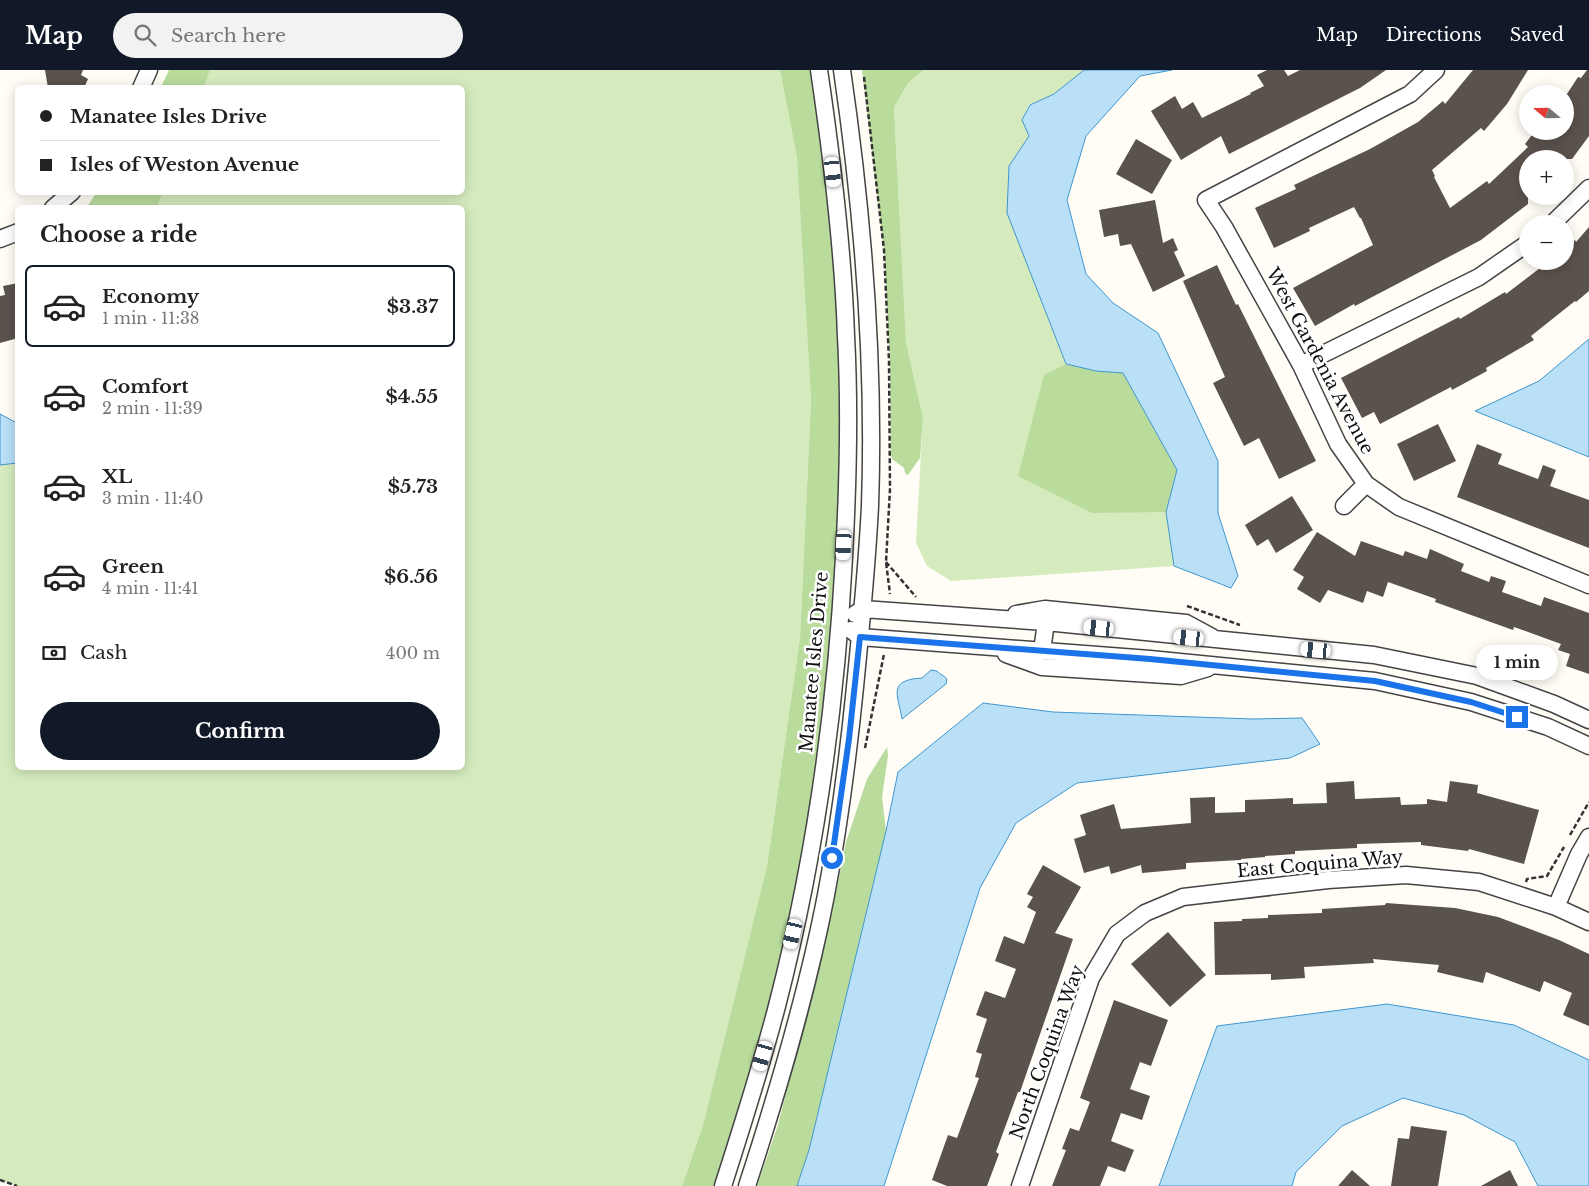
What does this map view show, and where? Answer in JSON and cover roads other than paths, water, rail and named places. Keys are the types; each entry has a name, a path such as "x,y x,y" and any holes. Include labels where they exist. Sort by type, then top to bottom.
{"street":[{"path":"142,85 149,70"},
{"name":"Manatee Isles Drive","path":"722,1186 749,1106 777,1005 802,898 818,812 829,736 840,623 848,487 846,336 840,243 829,137 819,70"},
{"path":"747,1186 779,1087 826,897 848,748 863,608 870,506 868,340 863,241 851,129 842,70"},
{"name":"West Gardenia Avenue","path":"1436,70 1410,94 1206,200 1224,227 1301,366 1338,444 1366,484 1399,507 1589,585"},
{"path":"1561,215 1589,188"},
{"path":"57,205 68,195"},
{"path":"0,239 15,233"},
{"path":"1301,366 1479,277 1519,249"},
{"path":"1344,506 1366,484"},
{"path":"1153,627 992,619 863,608 840,623 860,637 1150,659 1375,681 1471,702 1548,727 1589,746"},
{"path":"992,619 1046,609 1153,627 1218,641 1374,655 1477,676 1554,704 1589,720"},
{"path":"1042,651 1046,622"},
{"path":"1150,659 1153,627"},
{"path":"988,646 1042,667 1181,676 1218,666"},
{"path":"1556,907 1579,854 1589,837"},
{"name":"East Coquina Way","path":"1117,934 1144,913 1183,897 1348,879 1406,875 1480,882 1556,907 1589,922"},
{"name":"North Coquina Way","path":"1020,1186 1091,978 1117,934"}],"water":[{"path":"1084,70 1172,70 1140,76 1086,136 1067,200 1086,274 1113,303 1158,333 1218,461 1218,513 1238,576 1231,588 1174,566 1166,512 1177,470 1123,373 1096,371 1066,364 1007,213 1009,166 1029,136 1022,120 1030,105 1054,94"},
{"path":"1589,339 1589,457 1475,411 1539,381"},
{"path":"0,414 15,422 15,463 0,465"},
{"path":"931,670 937,671 946,678 946,684 902,719 897,696 899,686 911,679 922,678"},
{"path":"983,703 1053,712 1253,719 1302,718 1320,744 1290,758 1077,783 1016,823 980,888 884,1186 797,1186 809,1150 886,831 898,772"},
{"path":"1387,1004 1514,1025 1589,1060 1589,1186 1538,1186 1515,1142 1464,1115 1403,1098 1342,1126 1296,1172 1292,1186 1159,1186 1217,1026"}]}
